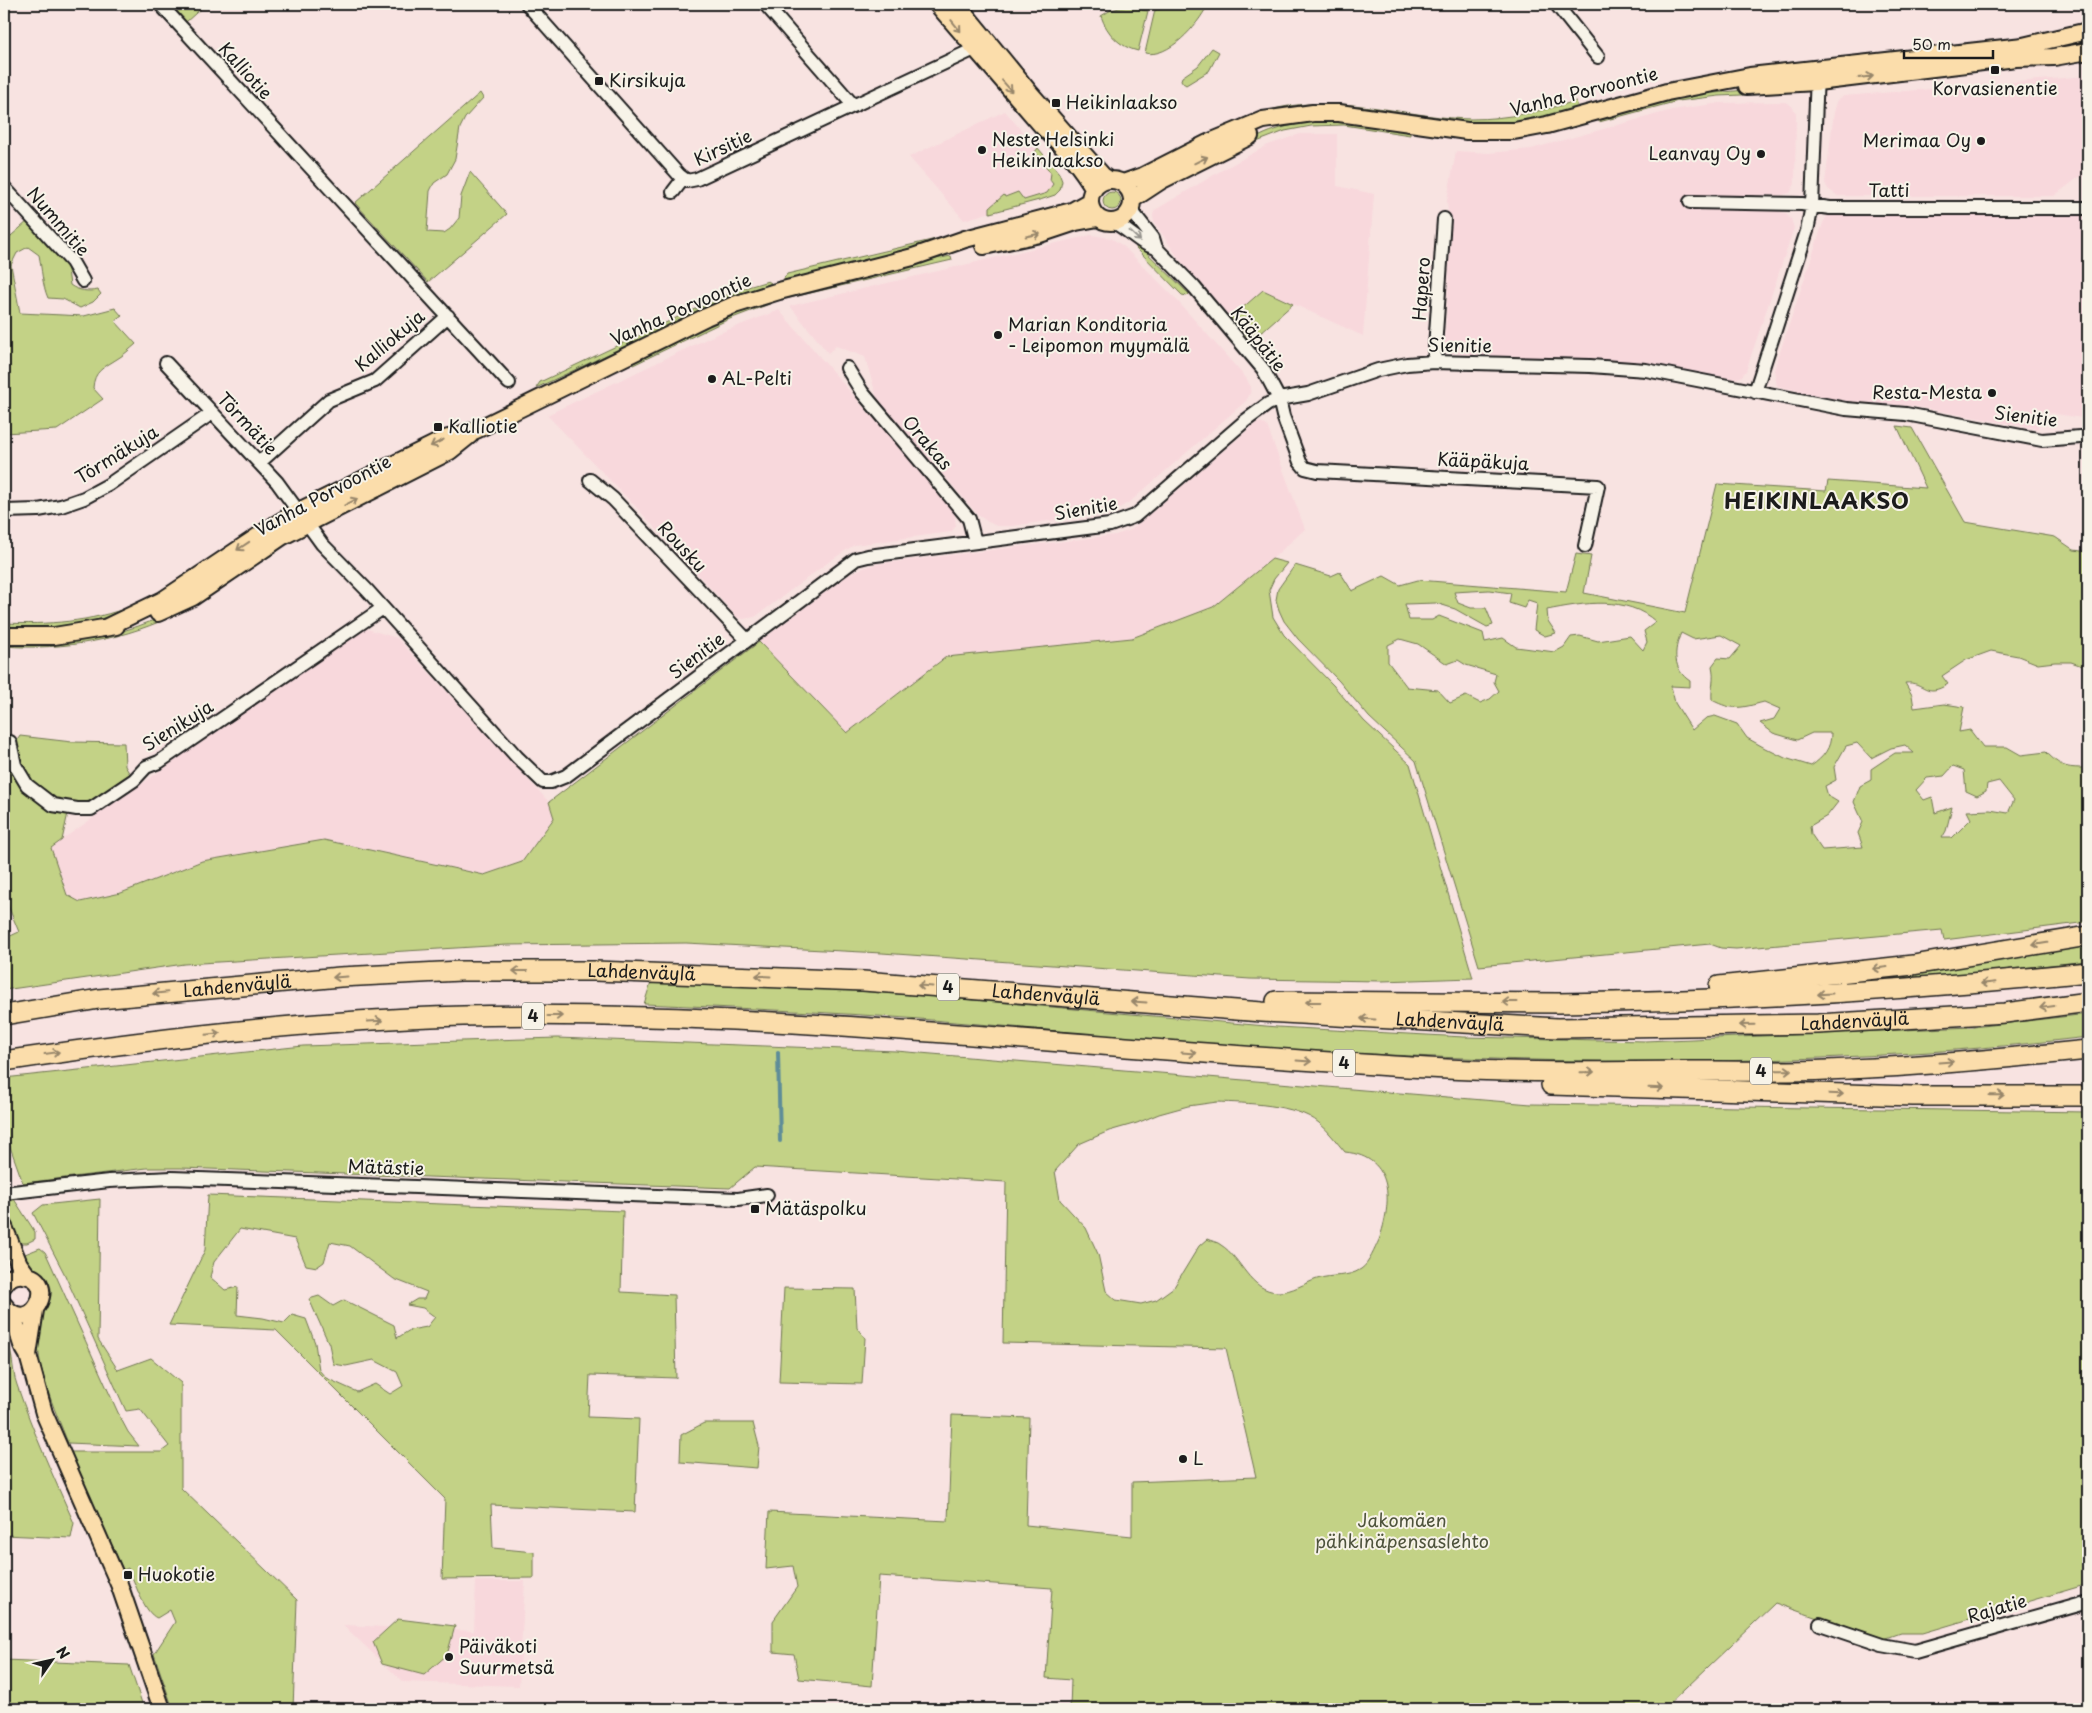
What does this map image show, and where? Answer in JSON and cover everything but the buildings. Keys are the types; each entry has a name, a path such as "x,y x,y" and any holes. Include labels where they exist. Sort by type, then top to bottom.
{"highway":[{"path":"1559,1002 1913,964 2088,936"},
{"name":"Lahdenväylä","path":"4,1015 98,999 340,977 471,971 595,970 854,980 1310,1015 1557,1028 1818,1024 2005,1013 2088,1002"},
{"path":"1188,1006 1264,1001 1559,1002 1819,994 1954,986 2088,972"},
{"name":"4","path":"4,1060 119,1044 337,1022 463,1016 721,1019 865,1027 1255,1058 1433,1069 1559,1073 1827,1070 2011,1058 2088,1050"},
{"path":"1433,1069 1545,1085 1913,1096 2088,1096"}],"main road":[{"path":"937,4 982,46 1046,112 1103,176 1116,181 1130,190 1132,204 1123,220 1106,222 1098,218 1091,209 1092,195 1083,172 1042,126 982,46 957,4"},
{"name":"Vanha Porvoontie","path":"1817,75 2023,46 2088,31"},
{"name":"Vanha Porvoontie","path":"1116,181 1143,176 1234,131 1263,120 1304,114 1339,113 1467,131 1514,131 1547,125 1667,92 1750,76 1817,75 2016,58 2054,57 2088,51"},
{"name":"Vanha Porvoontie","path":"1132,204 1162,180 1266,128 1278,119"},
{"path":"1092,195 1100,183 1116,181"},
{"name":"Vanha Porvoontie","path":"4,636 54,636 129,624 175,606 192,597 282,536 304,518 445,439 476,430 601,367 734,305 1072,211 1092,195"},
{"name":"Vanha Porvoontie","path":"912,257 937,256 1040,234 1076,222 1098,218"},
{"path":"4,1227 19,1264 27,1275 37,1282 42,1292 40,1304 35,1310 24,1315 7,1307"},
{"path":"4,1264 5,1284"},
{"path":"5,1284 15,1276 27,1275"},
{"path":"7,1307 28,1355 44,1413 119,1584 162,1709"},
{"path":"28,1355 35,1310"}],"street":[{"name":"Kalliotie","path":"160,4 509,383"},
{"name":"Kirsitie","path":"527,4 683,179 687,181 697,180 982,46"},
{"path":"765,4 853,105"},
{"path":"1556,4 1598,57"},
{"path":"1754,392 1807,231 1812,206 1817,75"},
{"path":"673,192 683,179"},
{"name":"Nummitie","path":"4,187 72,262 83,281"},
{"name":"Tatti","path":"1690,202 1830,208 2088,208"},
{"name":"Kääpätie","path":"1132,204 1153,238 1156,248 1194,287 1263,369 1279,399 1292,442 1300,462 1305,468"},
{"name":"Hapero","path":"1434,362 1444,219"},
{"name":"Kääpätie","path":"1115,222 1127,229 1145,246 1156,248"},
{"name":"Kalliokuja","path":"259,463 329,400 375,381 448,316"},
{"name":"Törmätie","path":"166,362 278,482 304,518"},
{"name":"Sienitie","path":"304,518 322,544 383,608 517,757 543,782 550,782 566,776 856,559 1110,525 1135,516 1245,421 1279,399 1308,394 1378,370 1407,364 1434,362 1590,366 1646,370 1846,409 1906,414 2042,440 2080,437"},
{"name":"Orakas","path":"847,368 862,392 969,518 975,542"},
{"name":"Törmäkuja","path":"4,511 37,510 61,506 84,498 108,485 212,413"},
{"name":"Kääpäkuja","path":"1305,468 1317,471 1598,486 1585,546"},
{"name":"Rousku","path":"590,480 613,500 747,640"},
{"name":"Sienikuja","path":"10,742 15,765 27,785 53,805 77,810 91,809 134,780 146,766 159,762 383,608"},
{"name":"Mätästie","path":"4,1193 137,1179 181,1178 738,1200 767,1195"},
{"name":"Rajatie","path":"1820,1624 1882,1645 1915,1651 2088,1602"}],"shaded area":[{"path":"2088,76 2088,177 2079,177 2054,196 1838,196 1828,189 1825,183 1834,112 1838,99 1844,96"},
{"path":"1785,102 1792,106 1796,113 1795,184 1790,193 1782,195 1699,196 1685,210 1778,211 1785,213 1791,219 1794,228 1746,371 1741,377 1734,379 1645,363 1594,359 1496,357 1444,352 1451,240 1447,201 1456,151 1489,153 1531,149 1672,110 1720,103"},
{"path":"1005,111 1054,169 1059,180 1051,194 964,220 909,157"},
{"path":"1300,134 1337,134 1337,186 1374,194 1363,336 1263,290 1231,318 1179,259 1154,222 1153,215 1155,210 1268,145"},
{"path":"1834,214 2088,216 2088,419 2038,411 2038,429 1911,406 1842,401 1777,386 1774,370 1823,223 1827,216"},
{"path":"1091,235 1111,238 1123,246 1174,297 1246,378 1251,387 1246,401 1131,501 1113,512 1012,526 997,526 988,522 978,515 877,398 865,357 836,346 828,353 790,306"},
{"path":"779,310 954,511 956,526 951,532 854,545 755,617 743,619 737,617 635,506 547,415 717,334"},
{"path":"1261,422 1267,426 1305,529 1272,559 1213,607 1132,638 946,657 847,733 759,642 850,574 863,568 877,564 1115,535 1131,530 1256,423"},
{"path":"364,628 397,638 549,802 554,818 522,862 484,875 324,840 202,861 121,893 80,902 67,895 50,848"},
{"name":"Päiväkoti Suurmetsä","path":"476,1581 525,1581 519,1686 403,1682 343,1625 474,1631"}],"green space":[{"path":"170,4 206,4 186,22"},
{"path":"1139,4 1142,10 1148,11 1138,51 1125,46 1115,39 1101,16 1111,10"},
{"path":"1172,4 1206,4 1207,6 1197,22 1172,46 1163,51 1145,53 1155,10"},
{"path":"1212,48 1219,52 1209,71 1186,85 1183,83 1182,77 1198,66"},
{"path":"1745,90 1786,90 1786,93 1719,96 1678,101 1599,122 1598,119 1683,96"},
{"path":"480,93 483,98 465,118 460,128 455,159 447,174 434,183 430,191 427,232 444,233 459,218 461,196 470,172 507,214 428,282 355,203"},
{"path":"1576,101 1578,108 1525,121 1483,124 1332,106 1147,167 1239,120 1277,108 1297,105 1341,104 1449,118 1471,119 1525,114"},
{"path":"1344,121 1410,131 1410,135 1344,125 1311,126 1285,131 1241,148 1260,136 1281,128 1303,123"},
{"path":"1038,148 1059,173 1062,181 1060,190 1055,195 1043,199 990,213 990,207 1004,195 1005,197 1018,192 1024,200 1047,193 1053,184 1050,180 1051,173 1035,152"},
{"path":"1112,192 1120,197 1121,201 1116,209 1112,210 1104,205 1103,201 1108,193"},
{"path":"28,221 67,263 70,285 76,289 98,290 101,294 93,302 80,308 63,299 48,298 43,282 39,255 28,247 17,253 11,265 20,313 84,316 115,308 122,316 115,321 136,344 97,374 93,388 103,399 57,430 4,433 4,242"},
{"path":"953,235 950,239 782,281 787,274"},
{"path":"1136,242 1189,294 1187,296 1182,295 1136,248"},
{"path":"951,256 952,260 789,298 788,296 920,262"},
{"path":"768,281 771,283 682,320 536,388 540,382 695,309 738,290"},
{"path":"1263,290 1293,304 1251,341 1231,318"},
{"path":"772,301 772,303 727,320 633,365 632,362 730,314"},
{"path":"1897,426 1912,428 1965,522 2055,537 2074,550 2088,552 2088,668 2071,662 2038,664 2018,656 1991,651 1966,660 1942,676 1948,684 1940,688 1930,690 1917,684 1905,683 1912,695 1914,708 1944,704 1964,707 1959,732 1970,730 1983,747 2007,747 2021,755 2046,752 2064,766 2086,768 2088,770 2088,922 1944,940 1942,930 1736,949 1721,948 1710,944 1479,966 1416,761 1369,717 1339,681 1298,639 1284,621 1276,600 1278,589 1295,565 1331,576 1340,572 1352,591 1384,576 1400,585 1418,580 1566,592 1576,554 1591,556 1584,593 1685,613 1717,484 1826,491 1828,481 1926,488","holes":["1489,590 1511,593 1509,603 1524,608 1528,600 1537,603 1534,630 1545,636 1556,633 1548,621 1547,610 1575,605 1618,604 1644,613 1656,622 1644,631 1647,642 1643,650 1630,636 1598,641 1580,636 1571,637 1564,647 1555,652 1516,647 1503,638 1485,642 1483,633 1439,616 1432,620 1409,620 1405,604 1436,603 1455,609 1487,627 1493,625 1486,608 1471,608 1458,603 1454,592","1681,633 1693,639 1721,635 1741,646 1730,659 1718,658 1712,666 1712,700 1732,707 1749,706 1764,702 1780,709 1774,719 1760,723 1773,733 1797,740 1812,733 1831,733 1830,743 1823,756 1811,766 1785,758 1747,738 1737,724 1715,716 1706,718 1692,730 1675,703 1671,686 1690,687 1690,681 1684,677 1676,660 1678,640","1400,639 1418,644 1447,664 1458,660 1466,665 1496,674 1494,682 1499,691 1490,699 1480,703 1466,696 1450,703 1438,690 1407,687 1388,662 1388,645","1857,743 1871,758 1891,748 1905,745 1914,753 1895,753 1871,769 1871,780 1860,786 1854,802 1863,822 1858,833 1863,847 1822,850 1811,834 1810,826 1827,816 1838,802 1828,796 1825,786 1836,780 1834,767 1846,746","1953,766 1964,770 1966,791 1977,796 1986,791 1987,784 1999,781 2014,800 2008,813 1990,810 1967,811 1971,819 1952,838 1942,838 1946,831 1952,807 1935,813 1932,797 1924,800 1916,790 1927,778 1944,776"]},
{"path":"263,522 268,524 164,594 129,611 63,627 4,627 4,623 53,623 85,619 132,606 158,592"},
{"path":"283,545 278,551 206,598 181,612 139,629 117,636 72,645 49,647 4,646 4,642 91,637 126,630 150,622 219,586"},
{"path":"1272,559 1287,563 1274,579 1269,590 1273,617 1284,635 1333,685 1364,721 1410,764 1473,978 1382,981 1250,979 882,953 686,943 507,945 184,964 4,990 4,939 19,932 4,896 4,733 12,767 68,813 62,840 51,848 67,895 80,902 121,893 202,861 324,840 484,875 522,862 554,818 549,802 759,642 847,733 946,657 1132,638 1213,607"},
{"path":"20,736 72,742 124,743 125,766 131,776 97,799 77,804 54,802 29,784 17,764 14,745"},
{"path":"2088,942 2088,961 1963,974 1804,986"},
{"path":"651,982 777,985 928,996 1277,1027 1464,1037 1645,1041 1973,1027 2088,1014 2088,1037 1981,1048 1767,1060 1553,1060 1446,1057 1192,1043 959,1022 782,1010 644,1004"},
{"name":"Jakomäen pähkinäpensaslehto","path":"557,1038 896,1051 1531,1104 2088,1112 2088,1584 1923,1633 1900,1633 1880,1640 1775,1603 1664,1709 1070,1709 1071,1680 1046,1678 1052,1588 879,1576 872,1686 799,1679 794,1654 773,1652 773,1621 797,1587 793,1566 766,1569 769,1512 948,1521 952,1415 1029,1418 1026,1525 1132,1536 1132,1482 1256,1477 1226,1348 1003,1343 1006,1182 755,1167 730,1188 181,1168 147,1168 23,1183 4,1130 4,1078 303,1046","holes":["1217,1102 1256,1104 1298,1112 1319,1123 1345,1152 1361,1156 1373,1163 1381,1172 1386,1184 1387,1197 1383,1226 1372,1256 1364,1267 1356,1272 1323,1278 1293,1289 1278,1292 1260,1286 1228,1251 1218,1243 1207,1239 1199,1246 1174,1287 1156,1300 1141,1304 1116,1300 1106,1291 1098,1254 1086,1228 1060,1200 1055,1171 1079,1144 1109,1131 1188,1106"]},
{"path":"208,1195 623,1211 621,1292 674,1295 676,1378 590,1375 588,1417 639,1419 635,1512 491,1505 493,1548 534,1552 534,1578 442,1579 445,1499 276,1330 169,1325 205,1250","holes":["240,1229 295,1239 306,1265 317,1267 324,1262 330,1242 350,1246 394,1279 427,1292 424,1299 417,1299 407,1305 423,1308 435,1317 427,1327 410,1330 397,1338 394,1325 344,1300 333,1306 319,1296 309,1299 329,1344 333,1364 346,1366 374,1360 397,1372 403,1386 390,1394 375,1384 357,1392 326,1378 319,1370 315,1343 306,1319 292,1315 284,1323 237,1315 238,1287 225,1290 210,1277 214,1262"]},
{"path":"14,1199 35,1232 35,1239 27,1243 14,1243 4,1211 8,1202"},
{"path":"100,1199 98,1339 118,1370 151,1358 181,1383 181,1488 297,1600 293,1709 173,1709 154,1654 175,1622 170,1610 157,1618 152,1615 144,1604 128,1568 123,1570 70,1452 161,1452 169,1446 140,1409 126,1411 64,1273 33,1213 43,1205"},
{"path":"40,1248 48,1258 120,1417 128,1432 139,1446 68,1443 47,1387 39,1358 38,1328 51,1296 50,1285 46,1278 27,1265 20,1256"},
{"path":"784,1288 855,1289 857,1328 865,1338 862,1384 779,1382"},
{"path":"4,1334 11,1353 15,1379 23,1403 74,1523 71,1538 4,1535"},
{"path":"704,1423 753,1423 759,1446 757,1468 680,1462 681,1435"},
{"path":"398,1619 455,1626 447,1655 424,1675 382,1664 373,1642"},
{"path":"4,1660 129,1665 144,1709 4,1709"}],"waterway":[{"path":"778,1052 780,1141"}],"place":[{"name":"Korvasienentie","path":"1995,70"},
{"name":"Kirsikuja","path":"599,81"},
{"name":"Heikinlaakso","path":"1056,103"},
{"name":"Merimaa Oy","path":"1981,141"},
{"name":"Neste Helsinki Heikinlaakso","path":"982,150"},
{"name":"Leanvay Oy","path":"1761,154"},
{"name":"Marian Konditoria - Leipomon myymälä","path":"998,335"},
{"name":"AL-Pelti","path":"712,379"},
{"name":"Resta-Mesta","path":"1992,393"},
{"name":"Kalliotie","path":"438,427"},
{"name":"Mätäspolku","path":"755,1209"},
{"name":"L","path":"1183,1459"},
{"name":"Huokotie","path":"128,1575"},
{"name":"Päiväkoti Suurmetsä","path":"449,1657"}],"district":[{"name":"HEIKINLAAKSO","path":"1817,501"}]}
